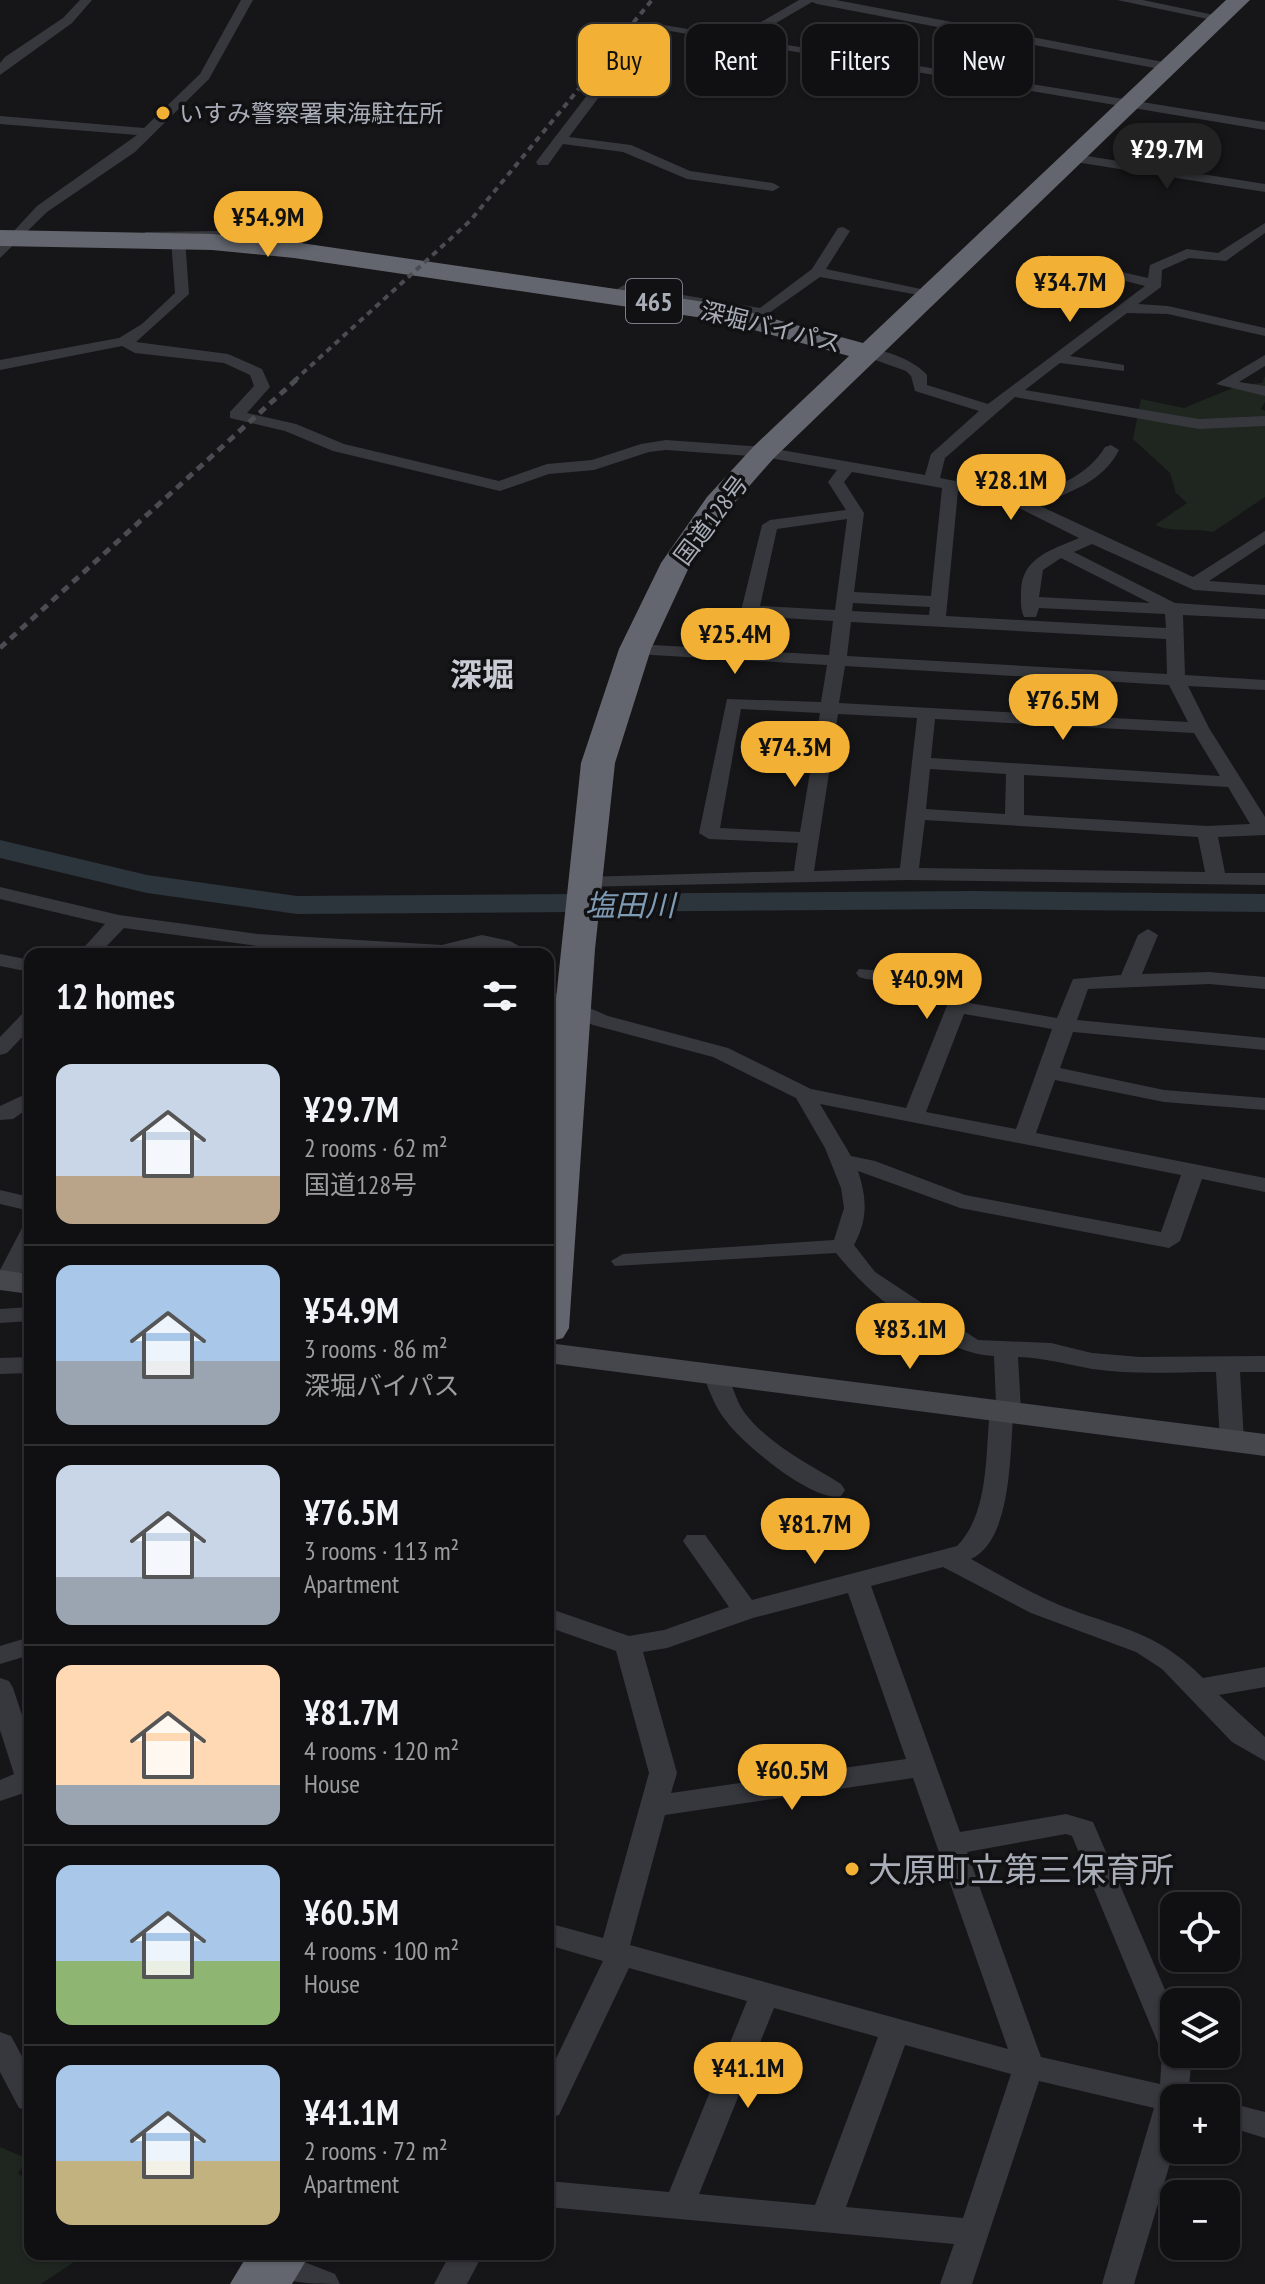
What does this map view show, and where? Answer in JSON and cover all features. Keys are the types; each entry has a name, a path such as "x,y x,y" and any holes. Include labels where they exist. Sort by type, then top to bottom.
{"highway":[{"name":"国道128号","path":"554,1232 561,1120 560,1004 577,949 598,763 635,649 676,563 718,503 764,452 1230,9"},
{"name":"465","path":"9,241 179,237"},
{"name":"深堀バイパス","path":"179,237 667,303 754,319 869,353"}],"street":[{"path":"0,71 19,49 76,17 86,0"},
{"path":"9,241 42,209 123,155 205,76 247,0"},
{"path":"766,24 808,0"},
{"path":"817,0 943,24"},
{"path":"1123,0 1230,9"},
{"path":"1033,41 1170,67"},
{"path":"786,49 934,73"},
{"path":"1033,90 1265,126"},
{"path":"543,162 593,97"},
{"path":"1250,124 1265,112"},
{"path":"0,120 147,132"},
{"path":"559,140 626,148 687,175 773,187"},
{"path":"1074,158 1265,188"},
{"path":"225,235 234,219 251,211 267,197"},
{"path":"931,484 937,457 1012,392 1124,308 1155,279 1155,268 1181,255 1221,258 1265,227"},
{"path":"610,303 754,319 817,272 843,231"},
{"path":"0,365 80,353 100,345 125,341 182,294 177,272 182,250 179,237 225,235 368,255"},
{"path":"1069,251 1155,279"},
{"path":"1053,258 1155,279"},
{"path":"817,272 930,295"},
{"path":"624,289 754,319"},
{"path":"1124,308 1168,310 1265,332"},
{"path":"125,341 135,348 228,359 257,372 262,387 236,415 290,427 339,448 500,486 547,469 594,465 647,447 666,445 764,452 931,484 951,484 1025,505 1194,584 1265,590"},
{"path":"869,353 911,368 919,375 920,388 991,410"},
{"path":"1056,358 1119,368"},
{"path":"1265,360 1224,384 1265,391"},
{"path":"1012,392 1199,424 1265,421"},
{"path":"1025,505 1086,476 1107,462 1111,450"},
{"path":"803,876 837,661 856,513 836,482 847,468"},
{"path":"937,611 951,484"},
{"path":"856,513 770,525 750,611 842,616 937,611"},
{"path":"1194,584 1265,536"},
{"path":"1029,626 1032,570 1038,560 1094,537"},
{"path":"1061,552 1174,608"},
{"path":"844,597 1029,626 1175,634"},
{"path":"1030,602 1265,614"},
{"path":"916,814 1207,832 1264,829 1200,728 1176,680 1174,608"},
{"path":"635,649 1265,685"},
{"path":"809,838 709,833 733,703 1200,728"},
{"path":"909,874 927,713"},
{"path":"920,763 1234,782"},
{"path":"1014,820 1015,769"},
{"path":"1207,832 1216,877"},
{"path":"584,883 909,874 1265,879"},
{"path":"0,893 119,921 258,940 381,948"},
{"path":"94,948 119,921"},
{"path":"1129,982 1148,935"},
{"path":"450,948 460,942 480,941 513,948"},
{"path":"0,960 24,965"},
{"path":"866,973 966,983 914,1114"},
{"path":"1024,1136 1080,983 1209,978 1265,983"},
{"path":"560,1004 618,1028 689,1043 753,1065 804,1094 1265,1185"},
{"path":"957,1007 1063,1025 1265,1044"},
{"path":"4,1040 24,1022"},
{"path":"1047,1072 1164,1096 1265,1104"},
{"path":"804,1094 841,1161 856,1196 854,1220 842,1246"},
{"path":"0,1113 5,1114 24,1102"},
{"path":"841,1161 867,1166 960,1201 1169,1241 1194,1170"},
{"path":"0,1197 24,1203"},
{"path":"623,1261 842,1246"},
{"path":"842,1246 867,1277 961,1343 1051,1351 1104,1362 1265,1364"},
{"path":"12,1282 24,1249"},
{"path":"0,1316 24,1314"},
{"path":"554,1619 628,1645 667,1639 746,1611 947,1558 979,1543 988,1524 1005,1411 1011,1393 1006,1348"},
{"path":"554,1354 1265,1445"},
{"path":"1227,1364 1232,1441"},
{"path":"0,1366 24,1365"},
{"path":"716,1377 720,1393 745,1433 832,1490"},
{"path":"696,1541 746,1611"},
{"path":"947,1558 1040,1607 1145,1645 1171,1662 1242,1735 1265,1751"},
{"path":"856,1580 1029,2067 956,2284"},
{"path":"554,2093 617,1954 663,1773 628,1645"},
{"path":"0,1655 24,1648"},
{"path":"1196,1689 1265,1677"},
{"path":"0,1688 24,1762"},
{"path":"655,1806 921,1767"},
{"path":"0,1791 24,1782"},
{"path":"949,1845 1066,1824 1083,1829 1160,2013"},
{"path":"554,1936 1029,2067 1160,2096"},
{"path":"679,2206 765,1993"},
{"path":"826,2218 896,2028"},
{"path":"0,2044 24,2088"},
{"path":"1240,2118 1265,2125"},
{"path":"1118,2284 1160,2140"},
{"path":"554,2195 972,2232"},
{"path":"450,2284 464,2260"}],"shaded area":[{"path":"1265,376 1265,402 1261,409 1265,411 1265,497 1213,532 1155,525 1187,503 1176,493 1170,473 1133,439 1141,399 1184,408 1240,385 1262,383"},
{"path":"0,2147 24,2157 24,2165 18,2173 24,2178 24,2260 77,2260 41,2284 0,2284"}],"waterway":[{"name":"塩田川","path":"0,849 147,884 220,897 297,905 974,900 1265,903"}],"railway":[{"path":"294,381 470,221 652,0"},
{"path":"0,648 297,379"}],"place":[{"name":"いすみ警察署東海駐在所","path":"163,113"},
{"name":"大原町立第三保育所","path":"852,1869"}],"district":[{"name":"深堀","path":"482,674"}]}
